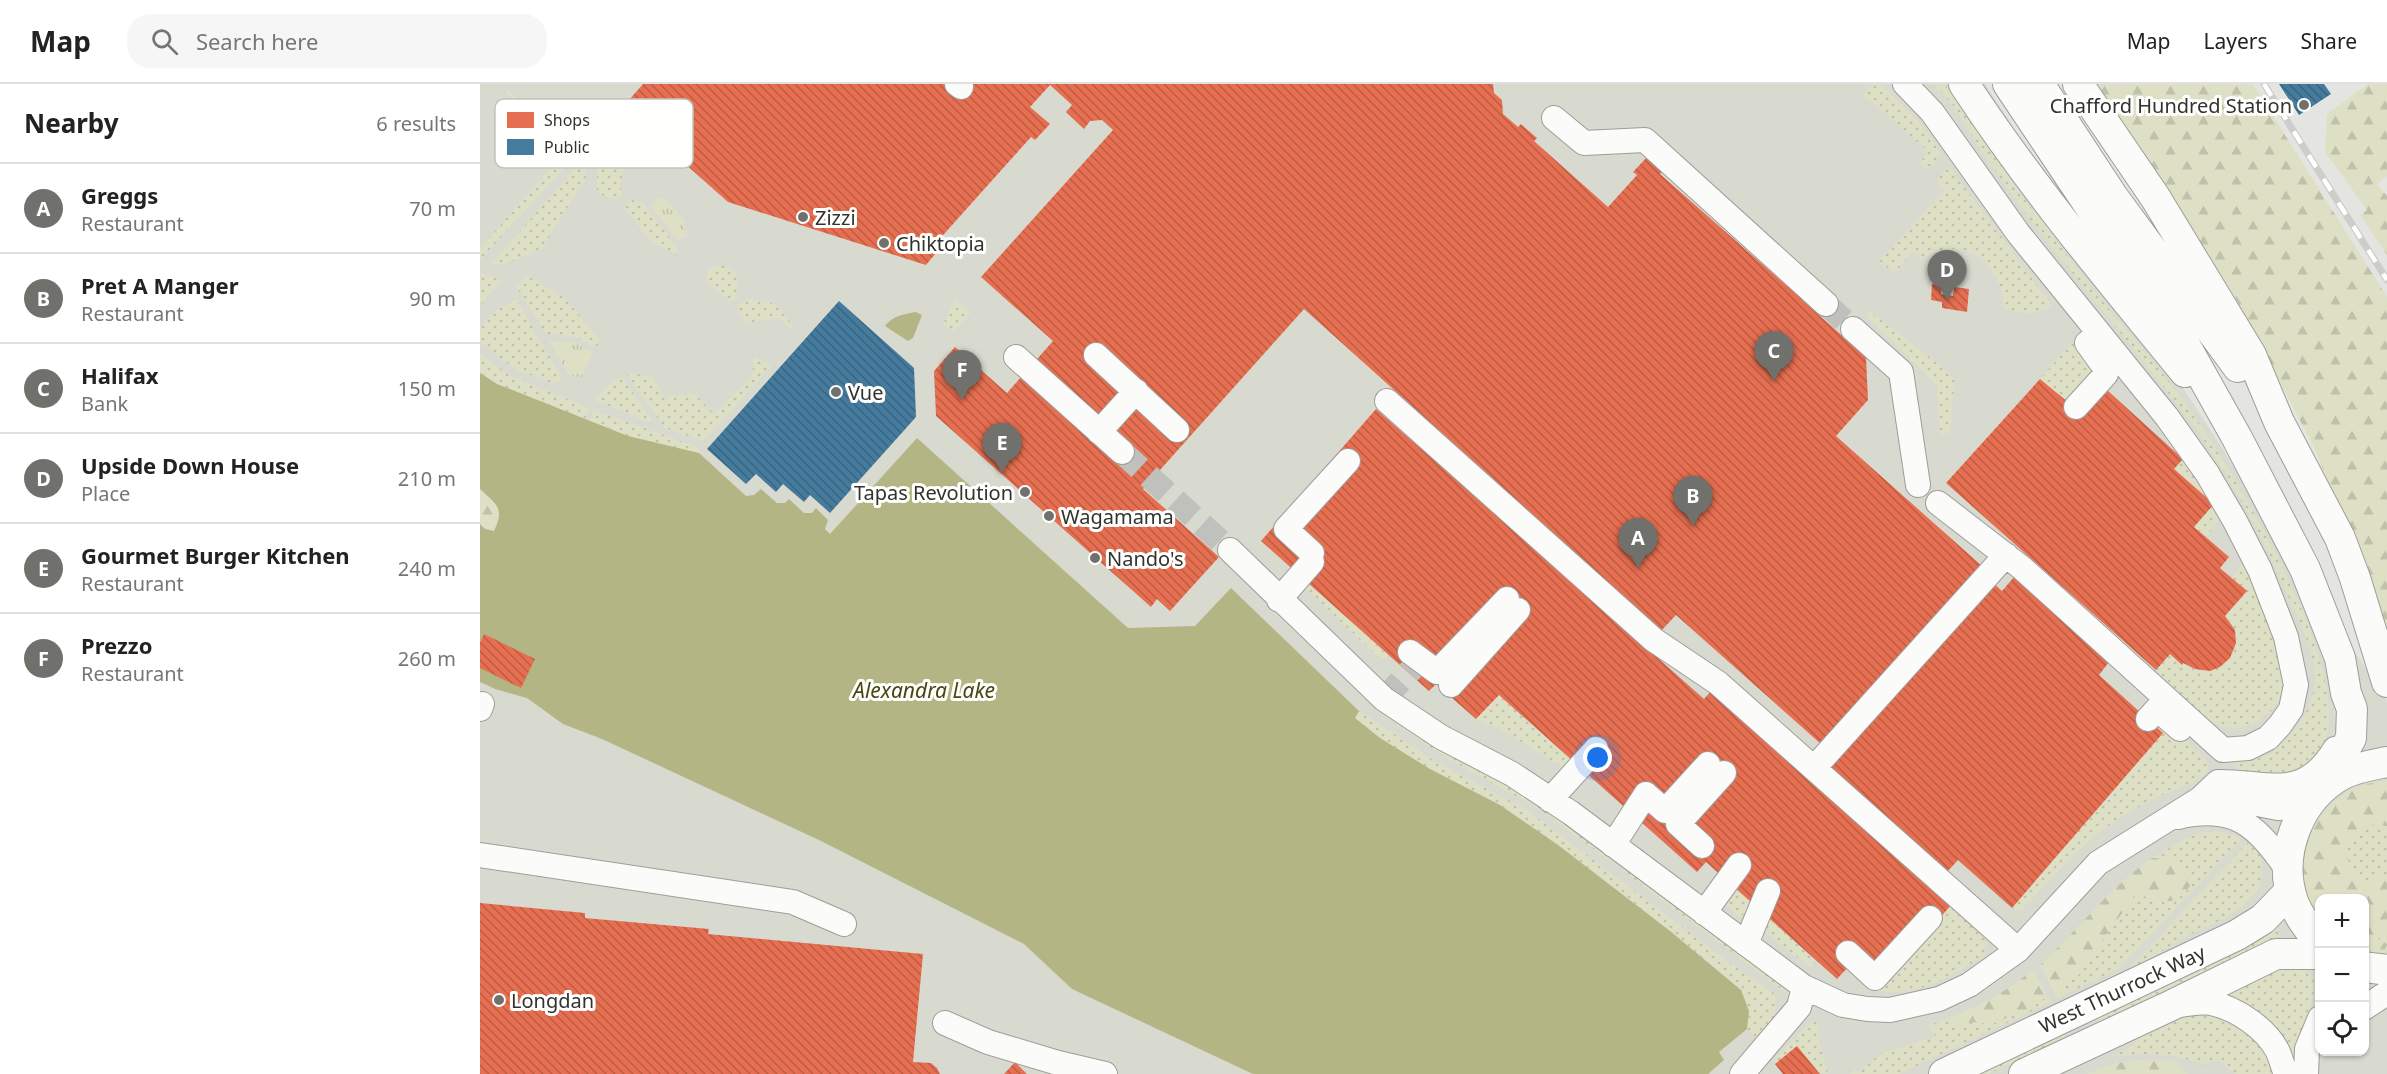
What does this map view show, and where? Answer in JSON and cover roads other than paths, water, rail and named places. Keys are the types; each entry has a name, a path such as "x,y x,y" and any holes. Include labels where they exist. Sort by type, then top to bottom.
{"main road":[{"path":"1964,84 2016,159 2082,247 2237,438"},
{"path":"2008,84 2279,423"},
{"path":"2039,84 2104,206 2237,438 2305,569 2340,658 2346,693 2352,709 2351,738 2317,795 2299,818 2288,855 2289,880 2301,918 2315,937"},
{"path":"2078,84 2155,197 2251,355 2279,423 2340,538 2355,578 2387,682"},
{"path":"2317,795 2354,769 2387,762"},
{"name":"West Thurrock Way","path":"1944,1074 2237,935 2263,919 2289,880"},
{"name":"West Thurrock Way","path":"2024,1074 2276,954 2315,954"},
{"path":"2369,968 2387,970"}],"street":[{"path":"1905,84 1932,112 2018,233 2167,417 2207,473 2260,570 2286,637 2296,685 2291,708 2268,738 2248,748 2223,750 2194,742 2157,709 2148,719"},
{"path":"1554,118 1584,143 1645,140 1826,304"},
{"path":"1981,182 2017,249 2105,368 2106,374 2103,379 2076,407"},
{"path":"1853,329 1901,372 1918,485"},
{"path":"1096,355 1177,430"},
{"path":"1016,357 1122,452"},
{"path":"1099,432 1136,391"},
{"path":"1387,401 1654,640 1718,683 2018,950"},
{"path":"1279,600 1312,558 1286,529 1348,461"},
{"path":"1938,503 2006,555 2223,750"},
{"path":"1230,550 1279,600 1384,699 1400,711 1442,737 1512,774 1613,845 1804,987 1843,1005 1890,1010 1940,999 1969,985 2018,950 2098,863 2164,820 2211,792 2244,782 2268,787 2286,787 2307,780 2326,764 2348,726 2346,693"},
{"path":"1814,768 2006,555"},
{"path":"1410,652 1437,672 1513,603 1451,686"},
{"path":"1550,800 1596,750"},
{"path":"2211,792 2223,750"},
{"path":"1613,845 1647,795 1665,811 1716,769 1678,824 1702,846"},
{"path":"2211,792 2277,808 2317,795"},
{"path":"2164,820 2194,813 2230,815 2254,828 2268,842 2289,880"},
{"path":"480,855 793,902 844,924"},
{"path":"1704,913 1739,865"},
{"path":"1746,944 1768,891"},
{"path":"1848,952 1875,978 1930,918"},
{"path":"1742,1074 1799,1007 1804,987"},
{"path":"2369,1005 2387,993"},
{"path":"2170,1006 2210,1002 2228,1008 2268,1036 2278,1052 2286,1074"},
{"path":"945,1023 988,1042 1105,1074"},
{"path":"2306,1074 2307,1049 2315,1028"},
{"path":"2306,1074 2322,1056"}],"water":[{"path":"916,312 922,315 913,338 908,341 885,326 895,318"},
{"name":"Alexandra Lake","path":"480,373 497,384 628,436 699,453 746,496 754,495 761,489 777,503 785,503 789,499 804,513 812,513 816,508 828,520 825,529 830,534 917,438 1128,628 1195,626 1231,588 1359,711 1355,718 1380,738 1430,769 1500,805 1558,845 1670,931 1741,990 1749,1011 1747,1029 1719,1052 1724,1060 1708,1074 1253,1074 1072,989 1024,944 821,841 602,739 563,724 527,698 480,682 480,524 485,529 494,531 499,512 495,503 480,489"}],"tunnel":[{"path":"1826,304 1853,329"},
{"path":"1122,452 1230,550"},
{"path":"1384,699 1420,660"}],"railway":[{"path":"2264,84 2387,280"}],"place":[{"name":"Chafford Hundred Station","path":"2304,105"},
{"name":"Zizzi","path":"803,217"},
{"name":"Chiktopia","path":"884,243"},
{"name":"Upside Down House","path":"1947,300"},
{"name":"Halifax","path":"1774,381"},
{"name":"Vue","path":"836,392"},
{"name":"Prezzo","path":"962,400"},
{"name":"Gourmet Burger Kitchen","path":"1002,473"},
{"name":"Tapas Revolution","path":"1025,492"},
{"name":"Wagamama","path":"1049,516"},
{"name":"Pret A Manger","path":"1693,526"},
{"name":"Nando's","path":"1095,558"},
{"name":"Greggs","path":"1638,568"},
{"name":"Longdan","path":"499,1000"}]}
